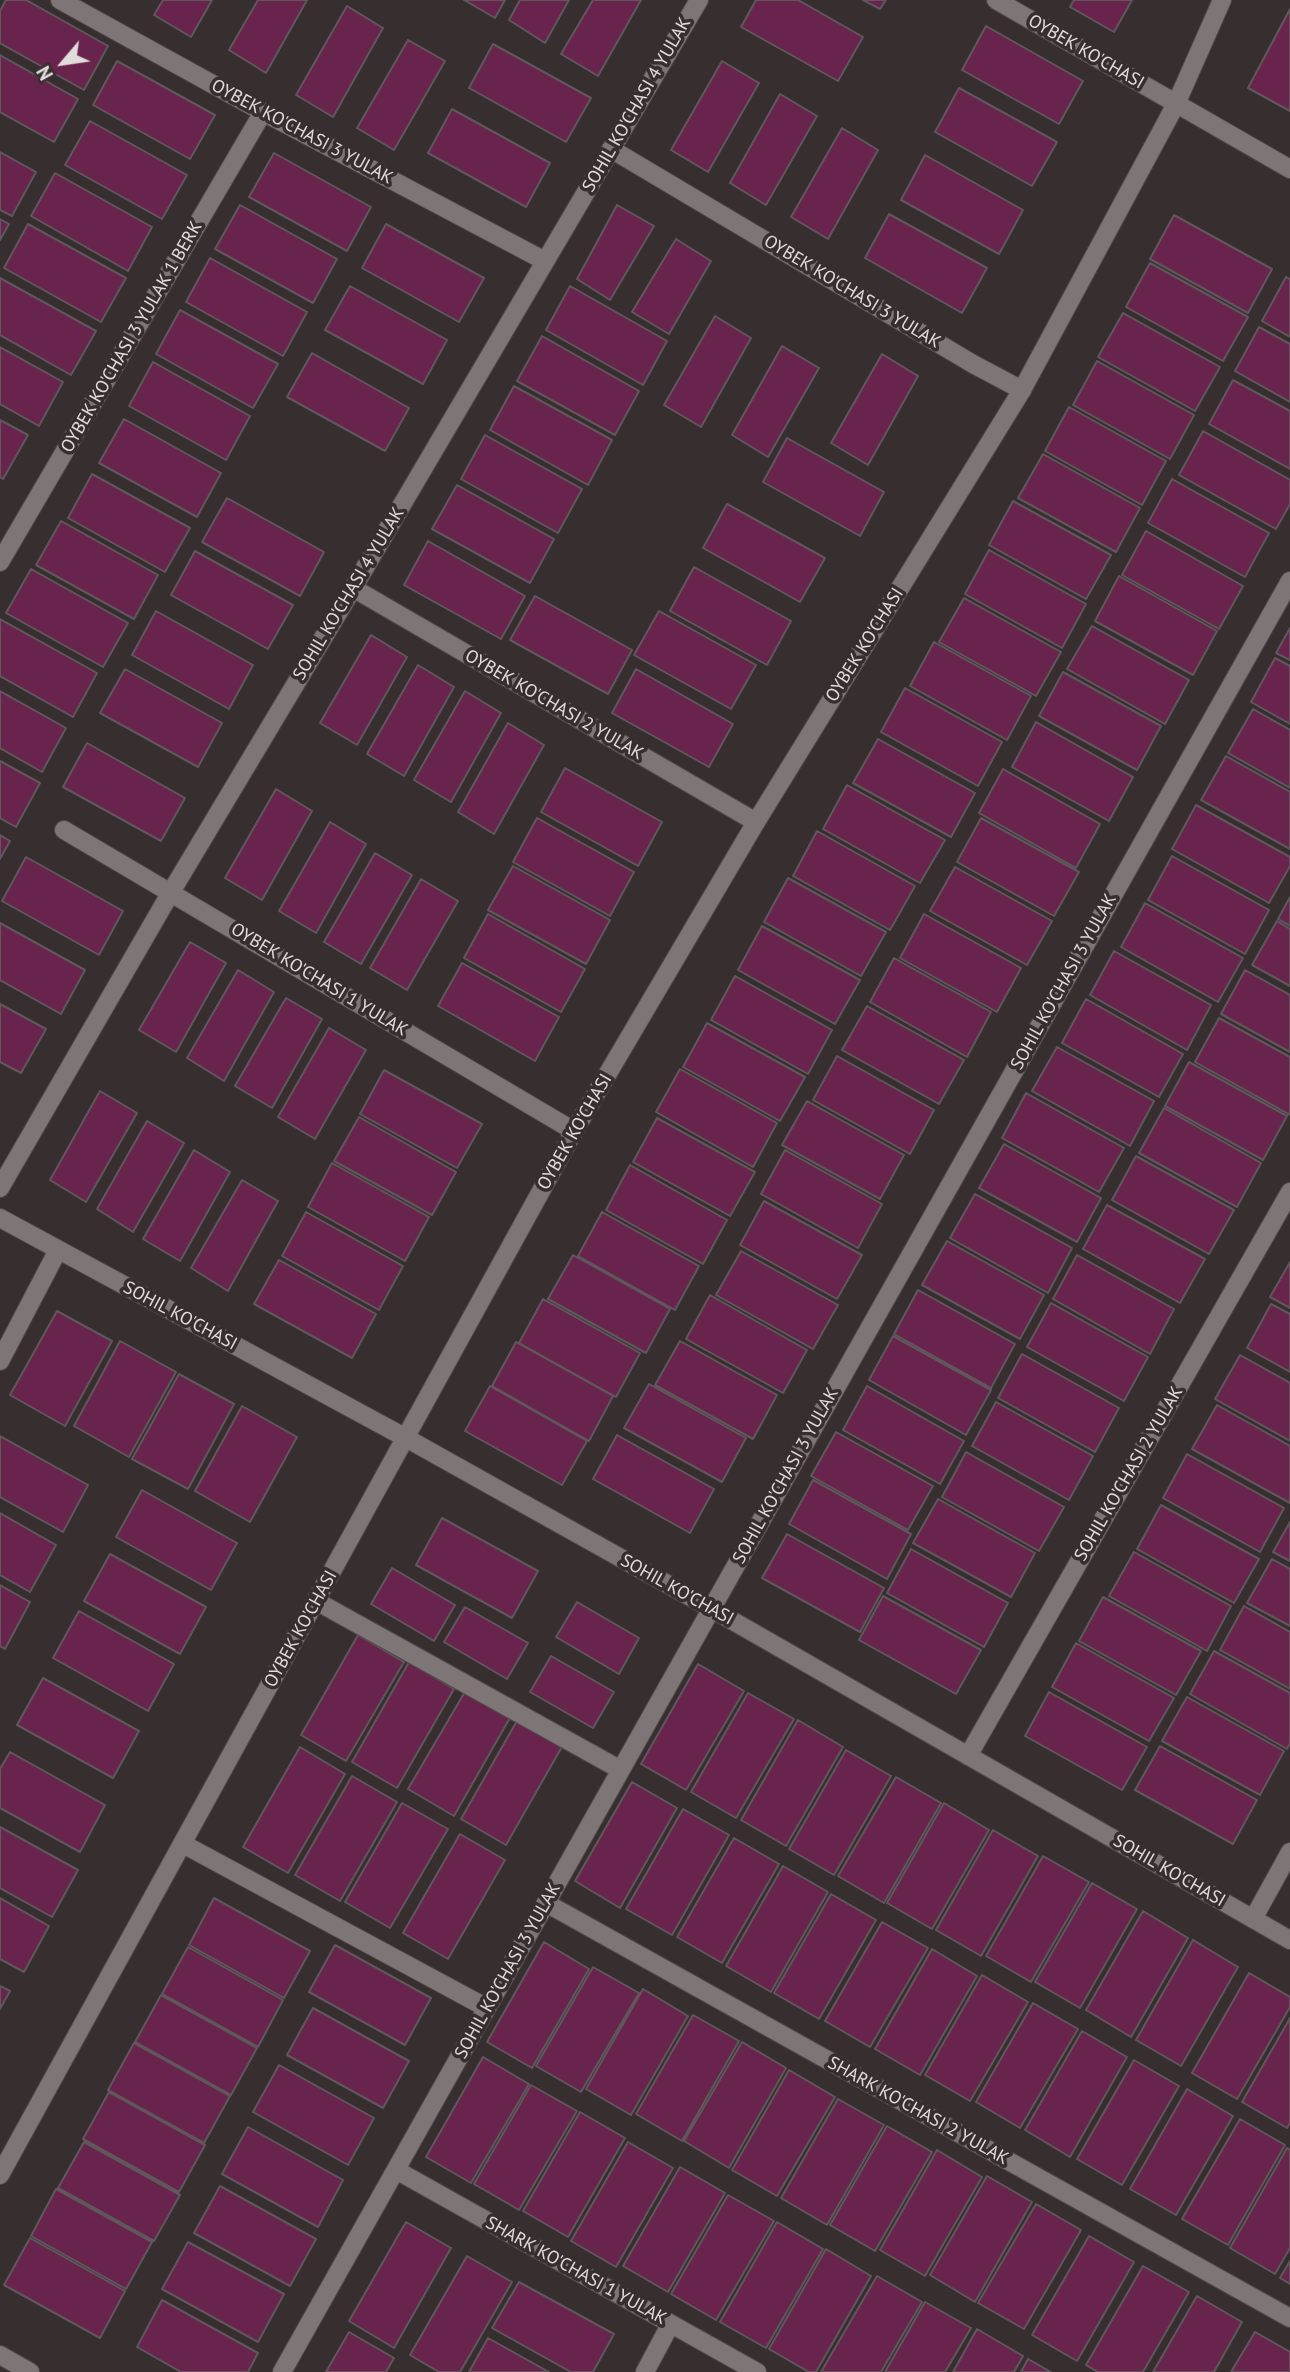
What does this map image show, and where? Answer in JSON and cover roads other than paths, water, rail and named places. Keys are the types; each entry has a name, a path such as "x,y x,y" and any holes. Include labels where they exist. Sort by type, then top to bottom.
{"street":[{"name":"OYBEK KO'CHASI 3 YULAK","path":"61,0 264,112 545,261"},
{"name":"SOHIL KO'CHASI 4 YULAK","path":"0,1188 171,892 699,0"},
{"name":"OYBEK KO'CHASI","path":"996,0 1176,104"},
{"name":"OYBEK KO'CHASI","path":"0,2175 574,1131 756,822 1021,390 1176,104 1222,0"},
{"path":"1176,104 1290,169"},
{"name":"OYBEK KO'CHASI 3 YULAK 1 BERK","path":"0,562 264,112"},
{"name":"OYBEK KO'CHASI 3 YULAK","path":"611,149 1021,390"},
{"name":"SOHIL KO'CHASI 3 YULAK","path":"282,2372 1290,581"},
{"name":"OYBEK KO'CHASI 2 YULAK","path":"353,588 756,822"},
{"name":"OYBEK KO'CHASI 1 YULAK","path":"64,830 574,1131"},
{"name":"SOHIL KO'CHASI 2 YULAK","path":"968,1756 1290,1192"},
{"name":"SOHIL KO'CHASI","path":"0,1218 406,1438 712,1609 1290,1940"},
{"path":"0,1361 58,1250"},
{"path":"316,1601 621,1770"},
{"path":"183,1843 487,2008"},
{"path":"1253,1919 1290,1852"},
{"name":"SHARK KO'CHASI 2 YULAK","path":"546,1903 1290,2318"},
{"name":"SHARK KO'CHASI 1 YULAK","path":"396,2170 757,2372"},
{"path":"645,2372 670,2325"},
{"path":"0,2355 30,2372"}]}
